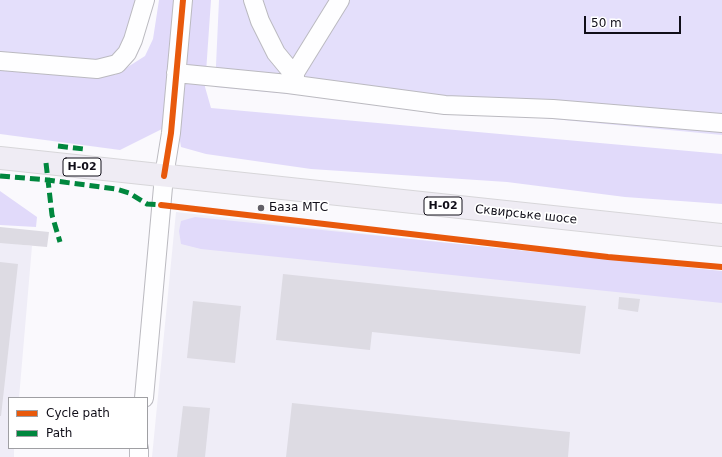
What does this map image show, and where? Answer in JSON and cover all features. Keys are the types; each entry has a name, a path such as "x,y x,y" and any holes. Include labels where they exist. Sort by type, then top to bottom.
{"main road":[{"name":"Н-02","path":"0,158 164,176"},
{"name":"Сквирське шосе","path":"164,176 722,235"}],"street":[{"path":"0,61 97,69 117,64 127,53 133,40 145,0"},
{"path":"144,397 164,176 171,133 183,0"},
{"path":"253,0 260,21 291,80"},
{"path":"291,80 340,0"},
{"path":"176,72 291,80 445,105 553,109 722,124"}],"shaded area":[{"path":"0,0 141,0 121,52 89,64 0,56"},
{"path":"159,0 181,0 166,127 120,150 0,134 0,67 115,75 145,56 153,39"},
{"path":"191,0 211,0 205,87 211,108 722,154 722,204 625,197 507,182 311,169 206,154 181,147 178,129"},
{"path":"219,0 722,0 722,135 215,87"},
{"path":"0,191 37,217 36,227 0,225"},
{"path":"176,212 722,274 722,457 152,457"},
{"path":"195,217 722,271 722,303 201,249 181,244 179,231 181,221"},
{"path":"0,242 32,246 19,397 8,397 8,449 14,449 14,457 0,457"}],"building":[{"path":"0,227 49,232 47,247 0,243"},
{"path":"0,262 18,264 1,416 0,416"},
{"path":"283,274 586,306 580,354 372,332 370,350 276,340"},
{"path":"619,297 640,299 638,312 618,309"},
{"path":"193,301 241,306 235,363 187,358"},
{"path":"292,403 570,432 568,457 286,457"},
{"path":"183,406 210,408 205,457 177,457"}],"marked path":[{"path":"58,146 84,149"},
{"path":"46,163 52,215 60,242"},
{"path":"0,176 48,180 116,189 129,193 147,204 161,205"}],"cycle path":[{"path":"164,176 171,133 183,0"},
{"path":"161,205 608,257 722,267"}],"place":[{"name":"База МТС","path":"261,208"}]}
